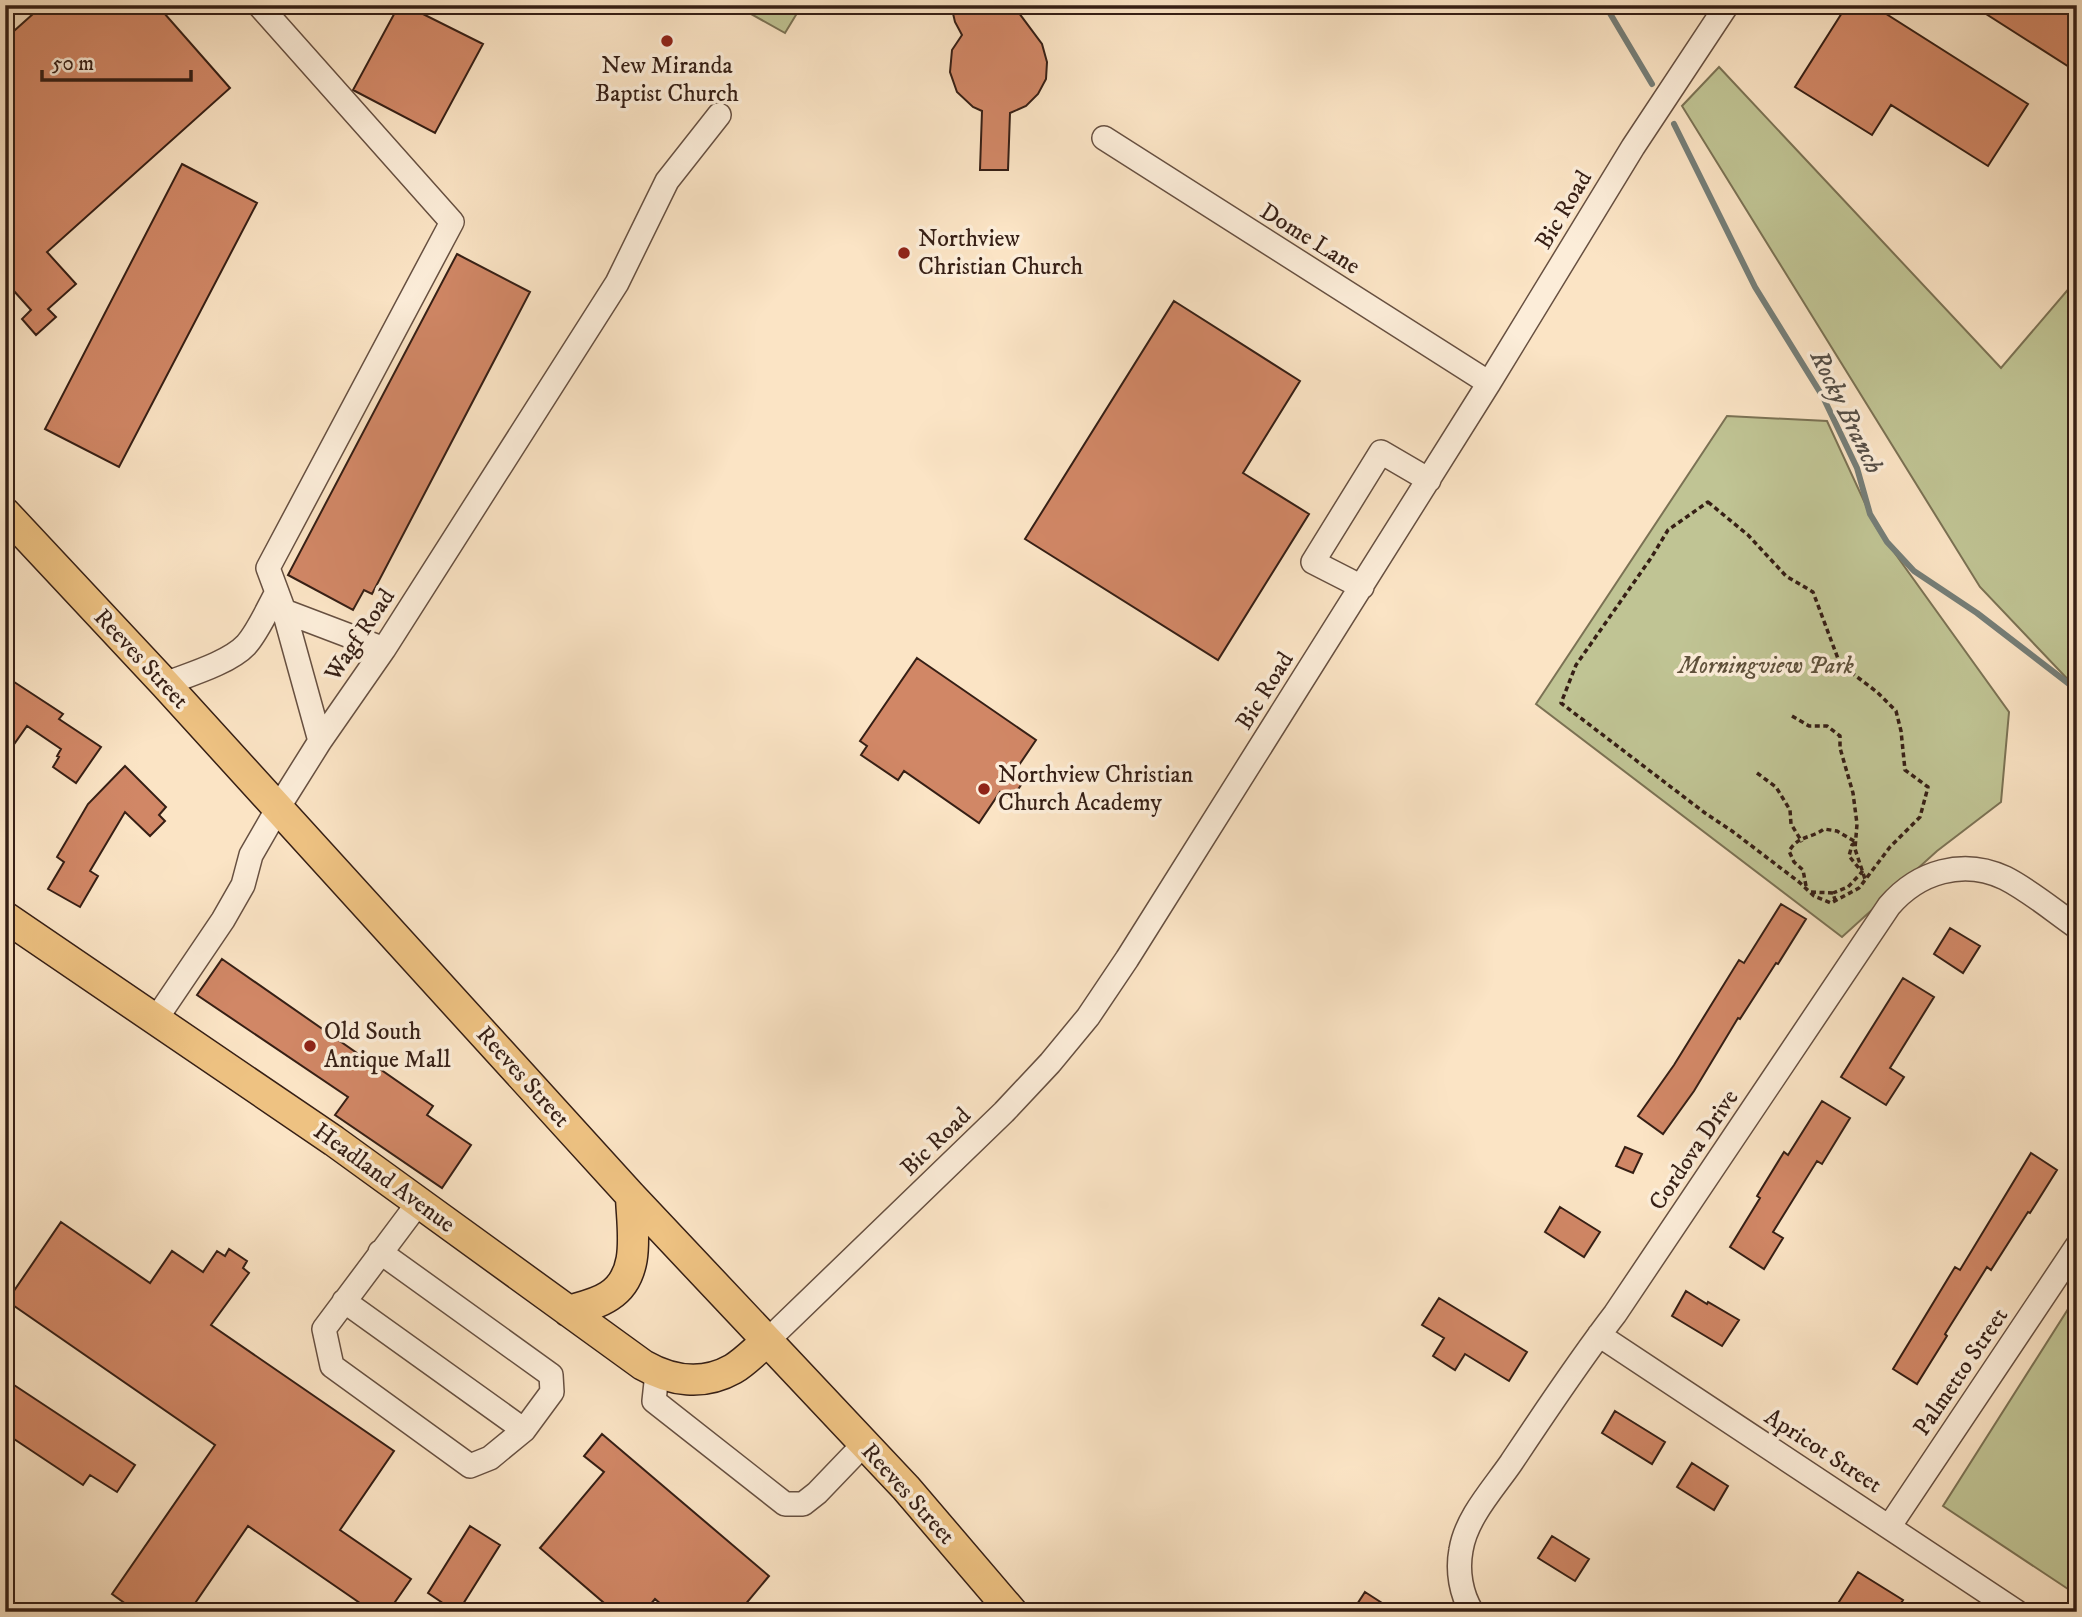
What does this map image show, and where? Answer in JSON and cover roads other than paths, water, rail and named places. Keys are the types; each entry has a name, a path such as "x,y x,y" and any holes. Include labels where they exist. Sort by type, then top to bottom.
{"main road":[{"name":"Reeves Street","path":"5,513 165,684 631,1196 906,1488 1012,1612"},
{"name":"Headland Avenue","path":"5,917 334,1141 657,1373 686,1380 715,1376 733,1369 767,1340"},
{"path":"568,1311 594,1304 610,1296 629,1274 633,1259 631,1196"}],"street":[{"path":"260,5 452,222 268,568 320,741"},
{"name":"Bic Road","path":"767,1340 1004,1112 1088,1017 1362,587 1633,147 1727,5"},
{"name":"Wagf Road","path":"156,1020 223,920 243,885 251,855 278,808 320,741 384,649 617,284 667,181 719,115"},
{"name":"Dome Lane","path":"1104,138 1489,383"},
{"path":"1362,587 1313,562 1381,452 1429,480"},
{"path":"280,601 384,649"},
{"path":"165,684 225,659 245,647 280,601"},
{"name":"Cordova Drive","path":"1472,1612 1464,1595 1459,1565 1466,1533 1488,1496 1583,1356 1615,1314 1889,906 1904,891 1934,873 1964,868 1979,869 2008,879 2077,927"},
{"path":"380,1252 551,1375 552,1392 524,1430 490,1458 470,1466 332,1366 324,1329 380,1252 419,1202"},
{"name":"Palmetto Street","path":"1889,1527 2077,1246"},
{"path":"344,1301 524,1430"},
{"name":"Apricot Street","path":"1599,1335 2017,1612"},
{"path":"657,1373 654,1401 785,1504 803,1504 810,1499 864,1444"}],"waterway":[{"name":"Rocky Branch","path":"1605,5 1652,84"},
{"name":"Rocky Branch","path":"1674,124 1755,287 1823,397 1857,468 1870,514 1887,542 1914,571 1977,613 2077,690"}],"place":[{"name":"New Miranda Baptist Church","path":"667,41"},
{"name":"Northview Christian Church","path":"904,253"},
{"name":"Northview Christian Church Academy","path":"984,789"},
{"name":"Old South Antique Mall","path":"310,1046"}],"park label":[{"name":"Morningview Park","path":"1766,666"}]}
